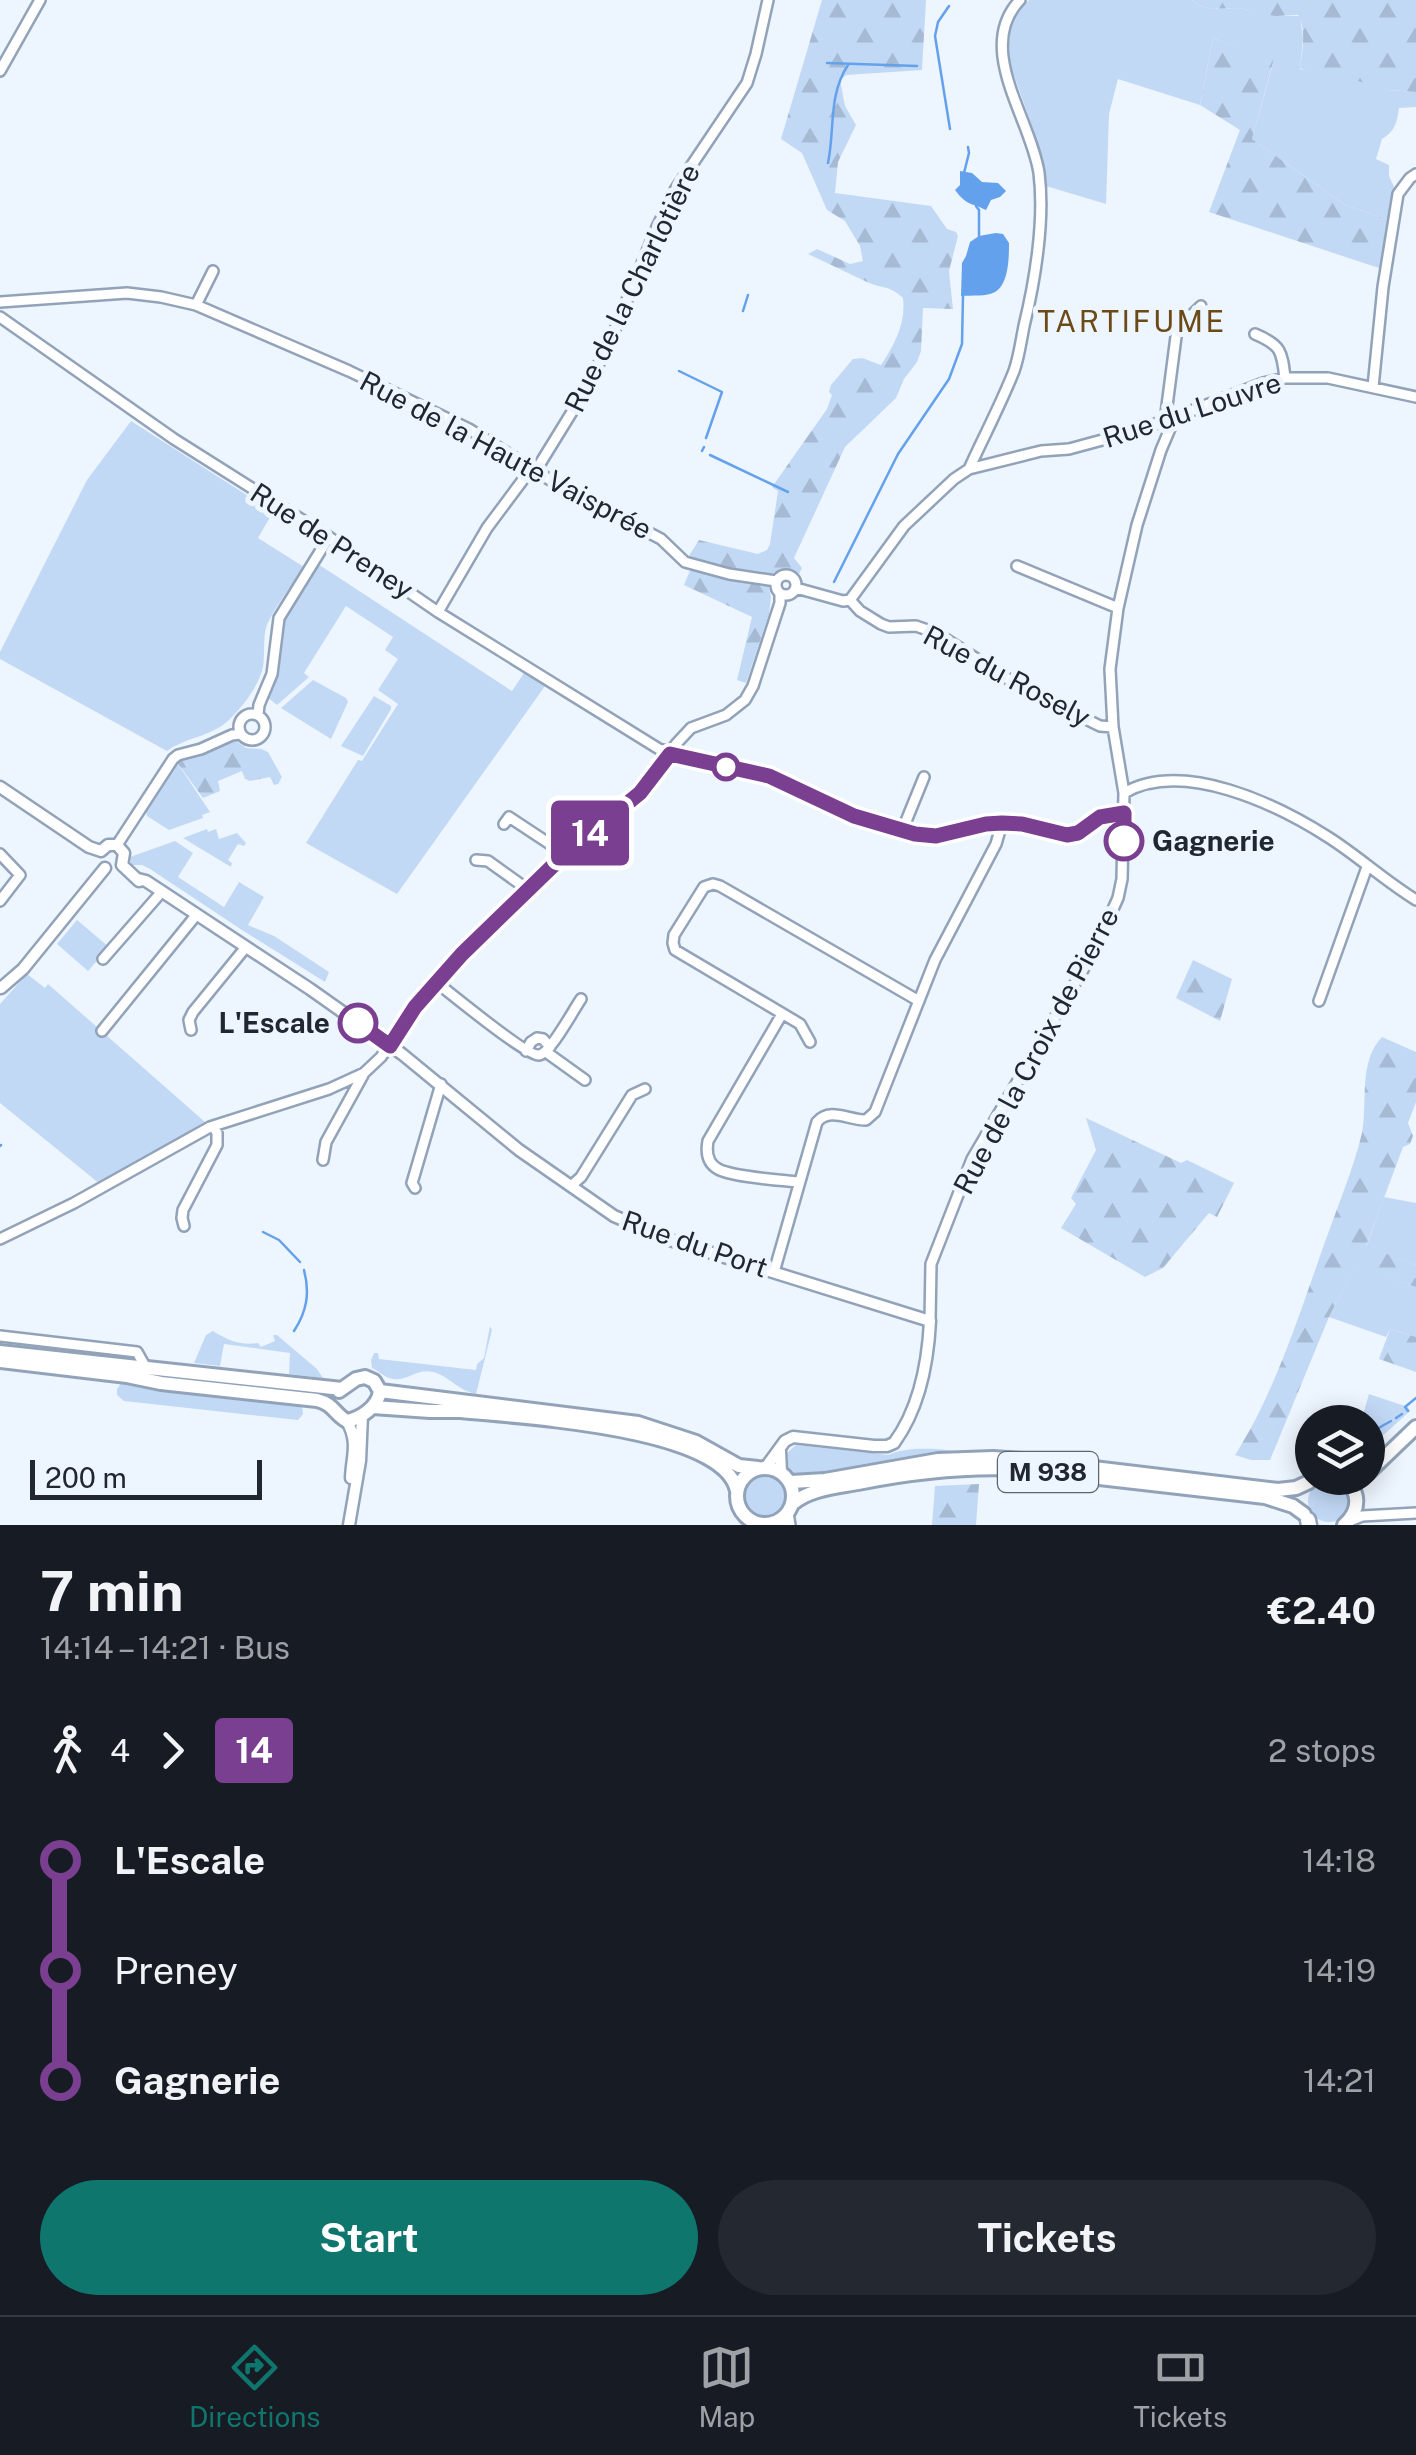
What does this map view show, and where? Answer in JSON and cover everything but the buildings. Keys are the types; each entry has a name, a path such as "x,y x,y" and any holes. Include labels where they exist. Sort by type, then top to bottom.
{"main road":[{"path":"0,1352 342,1388"},
{"path":"0,1362 318,1400 333,1407 347,1421 367,1411 379,1400 380,1392 374,1381 365,1376 342,1388 333,1407"},
{"path":"367,1411 461,1411 648,1434 692,1450 732,1476 742,1519 778,1520 794,1497 786,1477 762,1468 740,1466 696,1442 638,1424 380,1392"},
{"path":"1385,1445 1416,1418"},
{"path":"1385,1457 1416,1427"},
{"name":"M 938","path":"786,1477 826,1480 938,1460 993,1458 1278,1490 1295,1488"},
{"name":"M 938","path":"778,1520 806,1494 924,1471 988,1467 1265,1497 1293,1506 1309,1521"},
{"path":"737,1491 744,1476 762,1468"},
{"name":"M 938","path":"1302,1495 1309,1521"},
{"path":"1345,1524 1356,1511 1356,1495"}],"street":[{"path":"0,71 40,0"},
{"name":"Rue de la Charlotière","path":"438,612 487,528 525,477 535,472 584,394 675,190 747,83 768,0"},
{"path":"796,588 850,600 904,526 954,478 969,469 1015,367 1036,274 1040,192 1039,172 1001,44 1005,21 1020,0"},
{"path":"1373,387 1398,194 1416,174"},
{"path":"196,305 213,270"},
{"name":"Rue de la Haute Vaisprée","path":"0,302 127,293 196,305 424,406 494,443 535,472 661,538 685,562 776,581"},
{"name":"Rue de la Croix de Pierre","path":"780,1450 785,1441 793,1438 874,1446 894,1443 919,1388 929,1343 931,1264 972,1159 1110,918 1122,879 1124,813 1112,728 1110,669 1118,608 1170,418 1177,329 1201,306"},
{"name":"Rue de Preney","path":"0,317 174,439 330,537 438,612 659,750 769,776 854,816 902,831 936,836 1002,823 1067,835 1078,833 1100,817 1124,813"},
{"path":"1255,334 1280,350 1285,378"},
{"name":"Rue du Louvre","path":"969,469 1041,451 1069,449 1285,378 1328,378 1416,397"},
{"path":"117,845 176,757 232,735 252,740 260,737 265,724 258,715 259,705 272,674 280,618 330,537"},
{"path":"1017,566 1118,608"},
{"path":"323,1160 326,1142 364,1073 390,1046 436,982 527,889 640,793 691,728 734,710 750,693 780,603 776,581 781,576 790,576 796,588"},
{"path":"780,594 789,594 796,588"},
{"name":"Rue du Rosely","path":"850,600 881,624 916,626 936,633 1019,686 1100,726 1112,728"},
{"path":"240,734 242,718 258,715"},
{"path":"902,831 924,777"},
{"path":"1124,793 1146,784 1188,781 1241,794 1316,830 1416,900"},
{"path":"0,788 100,851"},
{"path":"504,824 509,817 565,854"},
{"path":"774,1272 814,1128 820,1117 832,1114 861,1120 869,1119 875,1112 934,960 996,844 1002,823"},
{"path":"117,845 124,853 122,865 114,870 105,868 99,859 100,851 117,845"},
{"path":"0,854 20,875 0,901"},
{"path":"476,860 488,861 527,889"},
{"path":"122,865 158,896 245,949"},
{"path":"1319,1001 1367,866"},
{"path":"0,989 105,868"},
{"path":"138,879 245,949"},
{"path":"810,1042 800,1024 676,950 672,943 674,935 707,885 720,886 919,1001"},
{"path":"103,959 158,896"},
{"path":"102,1030 192,919"},
{"path":"191,1030 189,1020 193,1012 245,949"},
{"name":"Rue du Port","path":"245,949 390,1046 441,1084 491,1129 606,1211 670,1240 930,1321"},
{"path":"436,982 538,1056 548,1050 580,998"},
{"path":"782,1014 706,1150 710,1163 721,1171 798,1182"},
{"path":"526,1050 537,1038 543,1039 548,1050 586,1080"},
{"path":"0,1240 74,1204 214,1126 330,1089 364,1073"},
{"path":"415,1188 412,1183 441,1084"},
{"path":"571,1186 581,1177 632,1095 645,1089"},
{"path":"184,1226 183,1210 217,1145 214,1126"},
{"path":"0,1336 137,1352 146,1368"},
{"path":"353,1491 367,1411"},
{"path":"347,1421 355,1445 350,1525"},
{"path":"762,1468 780,1450"},
{"path":"780,1450 786,1477"},
{"path":"1356,1495 1383,1515"},
{"path":"1345,1524 1362,1516 1416,1513"}],"green space":[{"path":"822,0 926,0 922,70 846,75 840,80 845,106 856,125 838,162 835,193 931,206 947,229 958,236 949,271 953,309 923,308 917,362 896,398 845,447 794,558 802,568 799,574 782,570 767,580 769,614 746,683 737,680 752,617 684,585 691,568 685,562 699,540 758,554 767,550 778,491 772,487 827,409 831,385 853,359 881,365 903,316 903,298 894,291 808,254 817,249 850,264 863,261 860,246 845,221 827,210 802,153 781,139"},
{"path":"1029,0 1192,0 1210,9 1239,8 1300,16 1300,69 1388,90 1416,92 1416,107 1399,108 1395,126 1382,139 1376,159 1389,165 1395,189 1389,220 1345,205 1252,139 1274,60 1213,38 1200,105 1118,79 1109,114 1106,204 1046,186 1043,158 1009,61 1010,27"},
{"path":"1192,0 1416,0 1416,92 1388,90 1358,81 1346,87 1300,68 1303,34 1298,15 1210,9"},
{"path":"1213,38 1274,59 1252,139 1345,205 1389,220 1382,269 1209,212 1240,130 1200,105"},
{"path":"131,421 273,512 258,538 304,567 269,621 261,674 245,702 222,726 167,751 0,659 0,652 87,480"},
{"path":"318,564 512,691 524,673 545,686 397,894 306,843 398,704 378,690 398,659 385,650 393,637 346,606 304,673 309,677 277,705 267,697 277,669 282,617"},
{"path":"313,680 348,702 331,739 281,708"},
{"path":"374,696 391,709 363,756 341,746"},
{"path":"231,740 268,752 282,777 274,785 270,777 245,779 242,771 218,781 220,791 203,798 176,761"},
{"path":"176,761 210,812 169,830 146,812"},
{"path":"216,829 219,839 237,833 246,843 238,844 228,860 231,867 183,838"},
{"path":"175,841 193,853 178,877 224,907 239,882 264,897 248,925 274,936 329,972 325,982 150,869 131,865 130,857"},
{"path":"77,920 109,947 88,971 57,944"},
{"path":"1193,960 1232,979 1220,1021 1176,998"},
{"path":"27,974 45,988 48,984 205,1122 100,1184 0,1103 0,1004"},
{"path":"1382,1037 1416,1052 1416,1102 1408,1123 1413,1136 1410,1144 1403,1147 1366,1246 1416,1265 1416,1287 1355,1266 1329,1317 1270,1460 1235,1455 1286,1352 1350,1173 1362,1133 1367,1070 1374,1047"},
{"path":"1086,1118 1181,1163 1187,1160 1234,1183 1217,1217 1209,1213 1163,1268 1145,1277 1061,1228 1076,1204 1071,1198 1096,1150"},
{"path":"1384,1197 1416,1203 1416,1265 1366,1247"},
{"path":"1355,1265 1416,1287 1416,1337 1390,1329 1386,1337 1329,1317"},
{"path":"490,1326 492,1330 476,1394 433,1372 393,1379 372,1368 371,1360 378,1353 379,1359 476,1370 484,1358"},
{"path":"1390,1329 1416,1337 1416,1372 1379,1359"},
{"path":"213,1331 234,1342 258,1343 261,1347 275,1341 273,1335 277,1335 323,1378 289,1374 290,1353 224,1344 220,1366 194,1363 206,1335"},
{"path":"122,1382 298,1401 303,1414 298,1420 124,1401 117,1395"},
{"path":"1369,1394 1410,1411 1385,1434 1385,1405 1366,1405"},
{"path":"796,1445 889,1455 927,1449 966,1454 920,1456 814,1477 796,1477 785,1468 784,1453"},
{"path":"766,1475 781,1481 787,1496 781,1511 766,1517 751,1511 745,1496 751,1481"},
{"path":"979,1484 976,1525 932,1525 935,1486"},
{"path":"1310,1495 1348,1495 1348,1509 1337,1520 1321,1520 1310,1509"}],"water":[{"path":"960,171 972,173 982,182 998,183 1006,191 991,200 986,210 969,203 955,190 960,185"},
{"path":"1003,234 1009,243 1003,283 992,294 961,296 962,263 970,242"}],"waterway":[{"path":"949,6 938,22 935,36 950,129"},
{"path":"827,63 917,66"},
{"path":"828,163 837,88 848,65"},
{"path":"964,173 968,147"},
{"path":"976,206 979,237"},
{"path":"743,311 748,295"},
{"path":"834,582 898,454 949,379 962,344 963,296"},
{"path":"679,371 722,392 706,438"},
{"path":"702,451 704,447"},
{"path":"710,455 788,492"},
{"path":"556,491 621,525"},
{"path":"629,529 660,544"},
{"path":"263,1232 279,1240 300,1262"},
{"path":"294,1331 306,1302 304,1270"},
{"path":"1408,1411 1405,1407 1416,1398"},
{"path":"1396,1418 1402,1414"},
{"path":"1385,1424 1391,1421"}],"bus line":[{"name":"14","path":"358,1023 390,1046 415,1007 496,918 565,854 640,793 670,754 769,776 854,816 915,834 936,836 1002,823 1067,835 1078,833 1100,817 1124,813 1124,841"}],"place":[{"name":"Gagnerie","path":"1124,841"},
{"name":"L'Escale","path":"358,1023"}],"district":[{"name":"TARTIFUME","path":"1132,322"}]}
